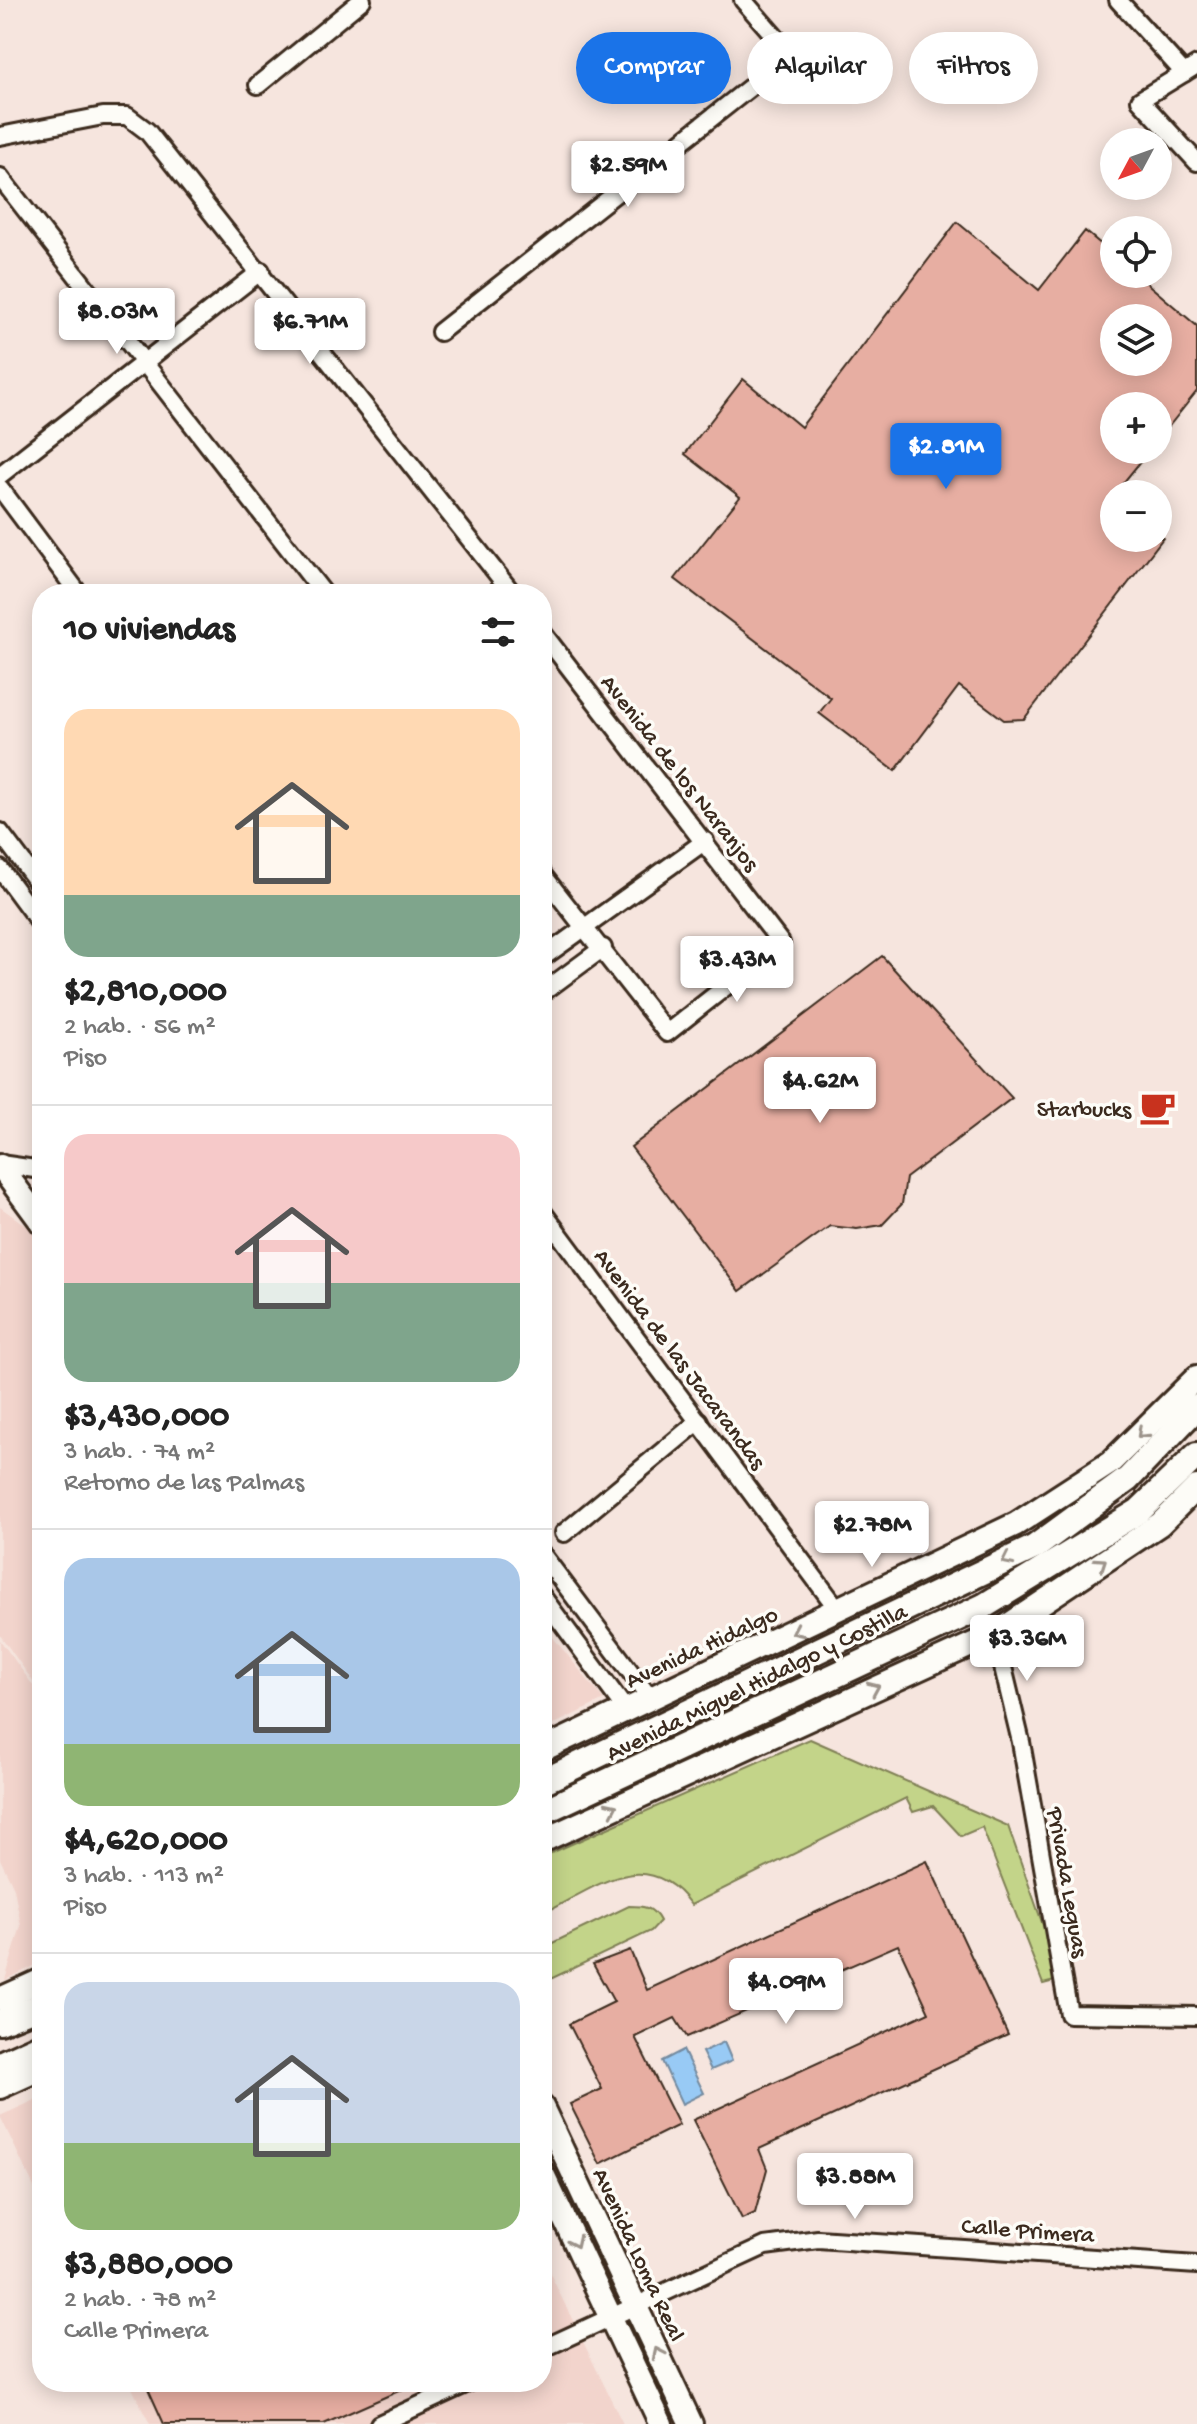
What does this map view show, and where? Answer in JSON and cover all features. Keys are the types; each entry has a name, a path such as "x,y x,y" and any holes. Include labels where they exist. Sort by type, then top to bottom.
{"main road":[{"name":"Avenida Miguel Hidalgo y Costilla","path":"552,1777 1035,1547 1128,1479 1197,1407"},
{"name":"Avenida Miguel Hidalgo y Costilla","path":"552,1807 984,1606 1139,1511 1197,1455"},
{"path":"0,2022 32,2009"},
{"path":"0,2064 32,2050"}],"street":[{"path":"258,85 362,0"},
{"path":"440,332 791,55 743,0"},
{"path":"1118,0 1191,69 1140,100 1197,162"},
{"path":"0,136 103,116 127,116 147,131 261,271 505,584"},
{"path":"0,177 316,584"},
{"path":"0,475 261,271"},
{"path":"0,488 72,584"},
{"name":"Avenida de los Naranjos","path":"552,645 781,943 667,1033 603,948"},
{"path":"0,832 32,875"},
{"path":"552,951 705,841"},
{"path":"0,869 32,912"},
{"path":"552,887 603,948 552,986"},
{"path":"0,1165 32,1169"},
{"path":"0,1165 32,1209"},
{"name":"Avenida de las Jacarandas","path":"552,1224 839,1611"},
{"name":"Avenida Hidalgo","path":"552,1745 1016,1524 1110,1463 1197,1377"},
{"path":"564,1533 699,1421"},
{"path":"552,1836 995,1634 1160,1524 1197,1487"},
{"path":"552,1568 650,1698"},
{"path":"552,1609 626,1710"},
{"path":"583,1651 601,1634"},
{"name":"Privada Leguas","path":"995,1634 1021,1742 1069,2014 1197,2016"},
{"path":"0,1999 32,1985"},
{"path":"0,2087 32,2073"},
{"name":"Avenida Loma Real","path":"552,2128 691,2424"},
{"path":"552,2193 661,2424"},
{"name":"Calle Primera","path":"552,2344 765,2246 818,2239 1197,2265"},
{"path":"379,2424 448,2392"}],"shaded area":[{"path":"0,1207 32,1230 32,1680 0,1635"},
{"path":"552,1636 604,1700 552,1725"},
{"path":"0,1640 32,1684 32,1967 5,1980 21,1926 14,1888 0,1859"},
{"path":"32,2102 32,2183 0,2116"},
{"path":"552,2278 623,2424 150,2424 134,2392 552,2392"}],"green space":[{"path":"810,1739 1008,1826 1062,1979 1043,1984 982,1827 961,1836 933,1806 913,1812 906,1798 691,1905 674,1887 656,1877 638,1874 601,1883 552,1909 552,1853"},
{"path":"629,1906 648,1908 660,1921 651,1931 552,1978 552,1943"}],"water":[{"path":"724,2042 732,2061 711,2070 702,2052"},
{"path":"683,2050 704,2093 682,2104 662,2061"}],"building":[{"path":"957,222 1039,290 1085,231 1100,243 1100,288 1152,288 1171,304 1100,304 1100,376 1172,376 1172,305 1197,326 1197,391 1172,422 1172,392 1100,392 1100,464 1139,464 1125,480 1100,480 1100,552 1152,552 1024,719 1004,720 959,686 895,771 819,713 831,698 675,579 740,497 685,454 743,379 801,427"},
{"path":"882,956 1012,1098 906,1178 902,1204 882,1225 857,1229 830,1226 740,1291 631,1147"},
{"path":"927,1861 1008,2035 759,2149 767,2169 755,2213 742,2219 693,2120 929,2012 898,1945 687,2037 675,2018 635,2037 679,2125 600,2164 570,2104 602,2089 569,2024 614,2002 593,1964 630,1950 647,1990"},
{"path":"150,2392 396,2392 324,2424 164,2424"}],"place":[{"name":"Starbucks","path":"1157,1108"}]}
